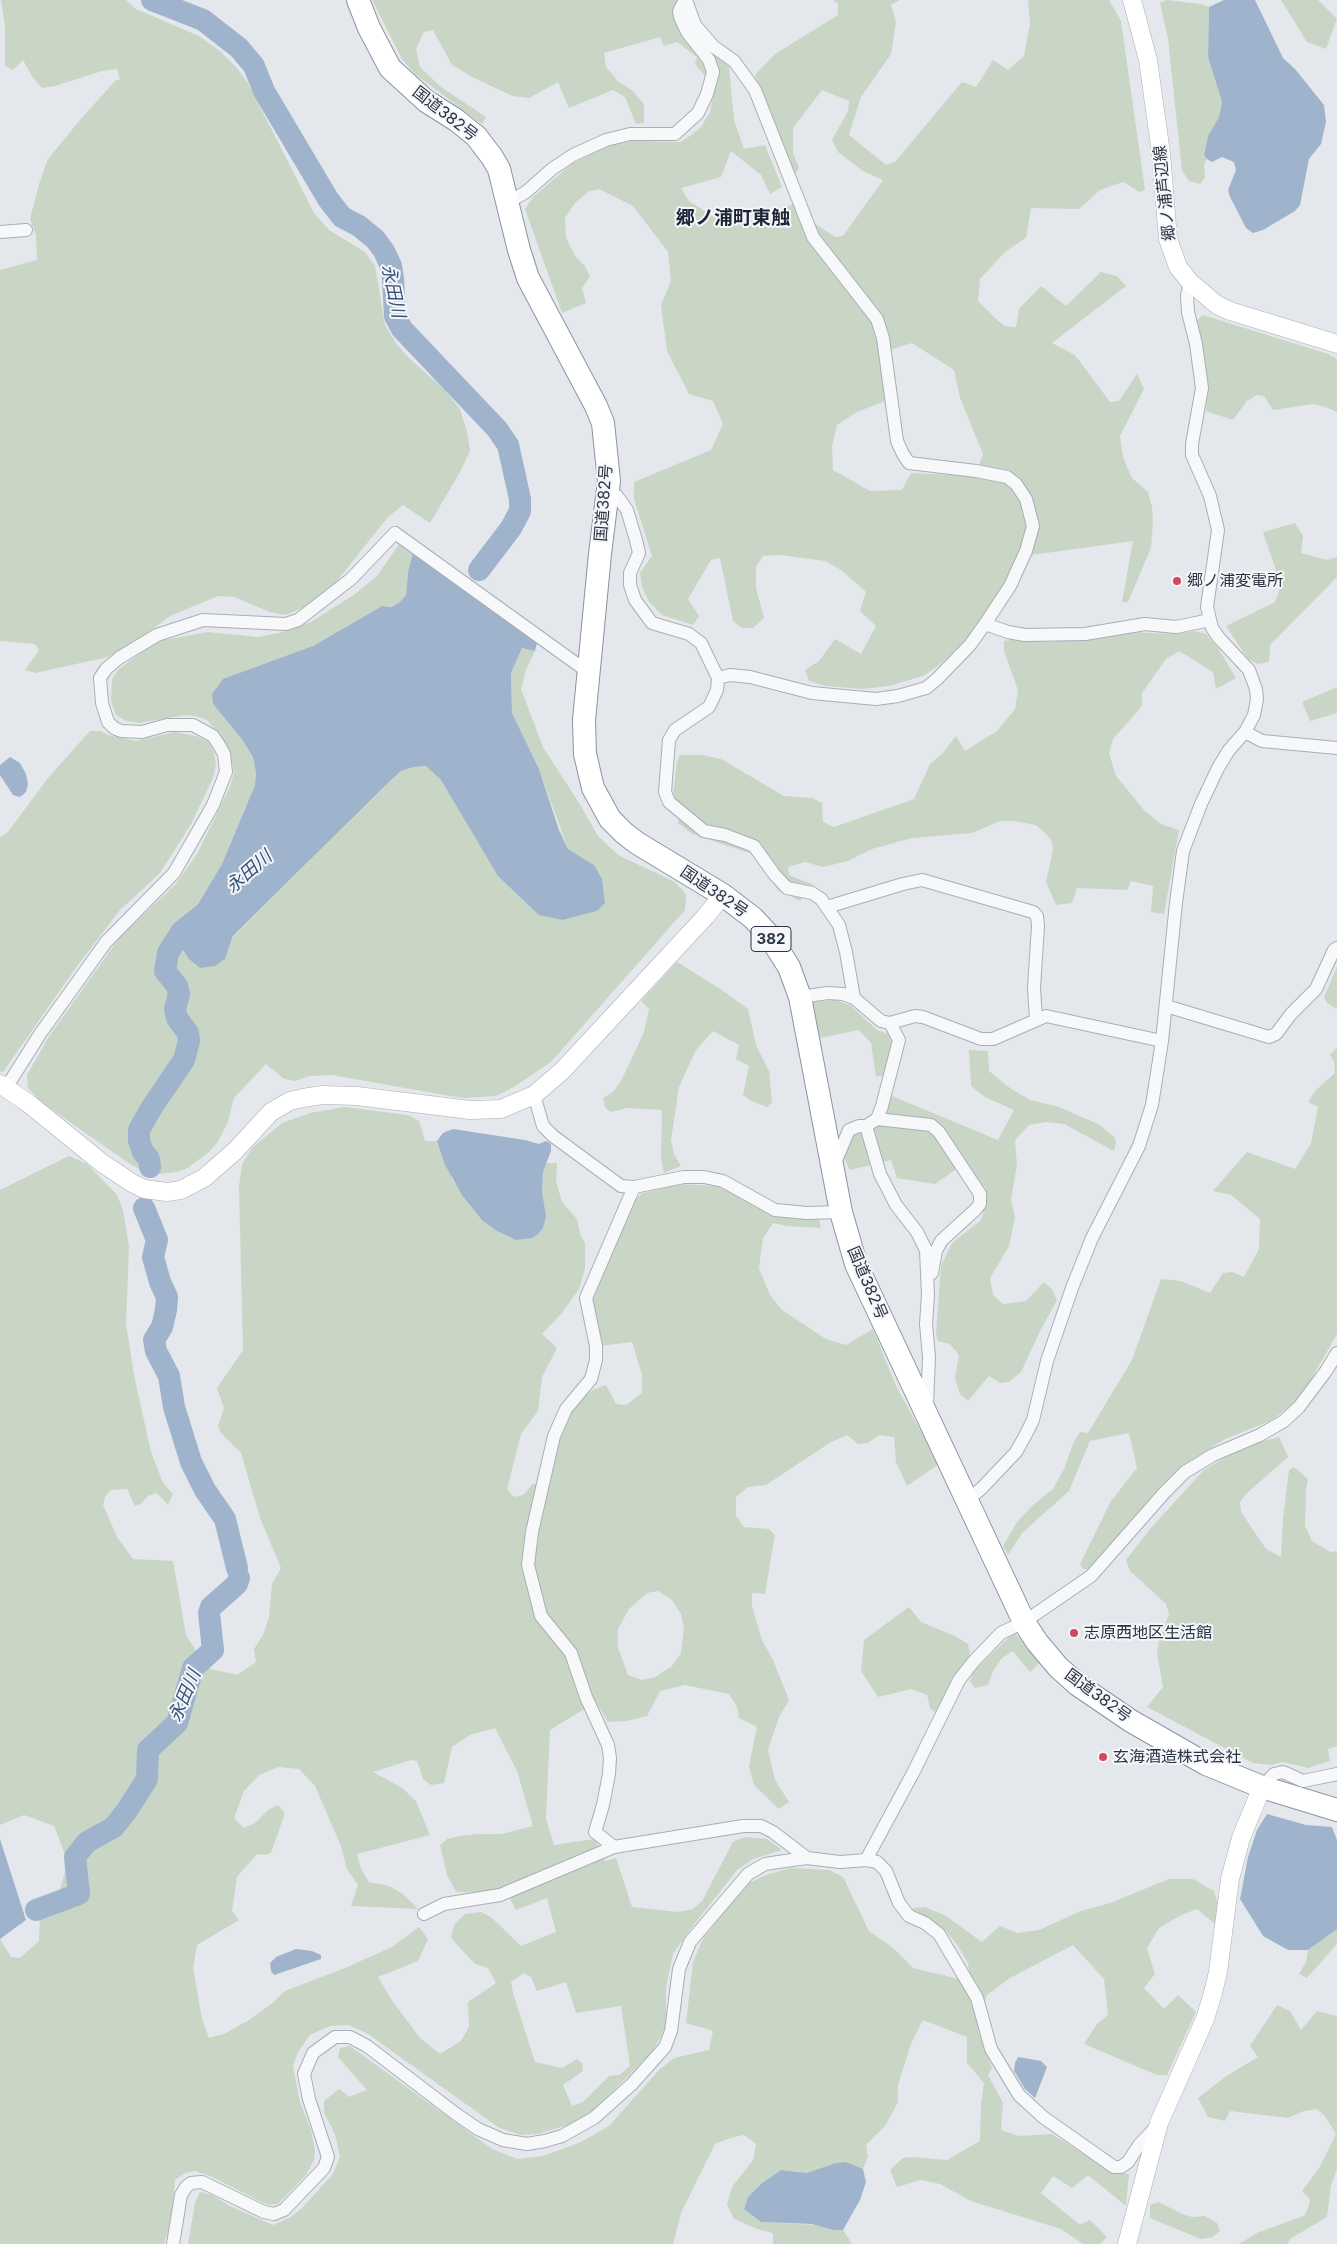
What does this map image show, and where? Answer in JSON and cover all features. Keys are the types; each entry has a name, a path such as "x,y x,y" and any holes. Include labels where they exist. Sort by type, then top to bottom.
{"highway":[{"name":"国道382号","path":"358,0 369,28 390,68 426,100 476,136 499,169 518,250 528,278 596,406 603,423 608,459 608,490 584,720 585,754 588,773 599,802 610,819 636,843 723,896 753,918 768,934 789,967 800,997 834,1167 840,1212 856,1264 1024,1622 1037,1642 1058,1667 1078,1685 1104,1703 1206,1764 1262,1786 1337,1810"}],"street":[{"path":"508,203 526,192 552,169 572,155 606,140 630,134 675,134 698,113 707,94 713,72 709,60 687,32 680,17 680,6 686,0 699,31 714,47 734,61 755,90 813,237 877,319 883,338 897,441 909,463 1007,476 1016,484 1026,500 1033,526 1026,551 1010,586 970,645 937,680 926,688 898,696 876,699 812,693 750,677 730,675 718,678"},
{"name":"郷ノ浦芦辺線","path":"1132,0 1148,60 1162,153 1168,239 1178,267 1190,282 1217,305 1230,311 1337,344"},
{"path":"0,232 26,230"},
{"path":"967,1500 981,1489 1016,1452 1033,1420 1047,1361 1072,1288 1092,1238 1139,1146 1152,1105 1162,1041 1176,903 1186,844 1218,768 1229,750 1245,732 1254,715 1257,699 1254,680 1249,670 1219,638 1210,620 1207,607 1218,530 1210,496 1192,455 1202,388 1196,344 1188,312 1187,296 1190,282"},
{"path":"608,490 617,496 627,510 636,540 638,553 630,573 630,586 635,600 652,623 689,634 701,643 718,678 718,690 710,707 675,730 669,740 665,792 669,802 704,831 726,835 754,846 774,874 787,888 812,892 821,899 839,925 854,998"},
{"path":"588,672 395,533 351,579 298,620 286,624 203,620 157,636 119,658 106,669 100,678 102,703 108,722 114,728 121,731 142,732 167,725 194,725 204,730 216,741 224,754 226,772 213,805 174,873 106,942 3,1086 132,1184 144,1189 167,1192 181,1190 204,1178 235,1150 271,1112 290,1101 302,1098 322,1095 357,1096 486,1110 501,1109 534,1095 562,1071 723,896"},
{"path":"985,624 1008,632 1035,635 1085,634 1144,624 1176,627 1210,620"},
{"path":"1245,732 1262,741 1337,748"},
{"path":"827,907 922,880 1033,912 1037,916 1038,926 1034,988 1036,1019"},
{"path":"1166,1006 1269,1036 1276,1034 1291,1014 1316,989 1337,948"},
{"path":"800,997 828,993 843,994 854,998 881,1021 890,1023 915,1016 923,1017 968,1035 993,1039 1046,1016 1162,1041"},
{"path":"890,1023 899,1040 882,1106 871,1122 880,1174 896,1205 917,1232 926,1250 928,1295"},
{"path":"534,1095 543,1126 553,1136 621,1186 634,1188 684,1177 704,1176 723,1181 774,1210 807,1213 840,1212"},
{"path":"834,1167 849,1130 871,1122 931,1125 939,1132 980,1194 980,1204 941,1241 936,1251 928,1295 926,1324 929,1357 926,1413"},
{"path":"614,1847 595,1832 604,1805 609,1774 610,1758 608,1745 586,1697 571,1653 541,1616 528,1565 532,1532 554,1436 566,1409 591,1379 596,1360 596,1346 586,1298 634,1188"},
{"path":"866,1860 913,1773 959,1680 974,1660 1001,1633 1024,1622 1091,1576 1164,1492 1185,1472 1213,1455 1260,1435 1284,1421 1298,1407 1337,1353"},
{"path":"1127,2244 1159,2123 1205,2019 1218,1972 1230,1879 1241,1838 1262,1786 1274,1774 1283,1772 1303,1781 1337,1774"},
{"path":"424,1914 444,1904 500,1895 614,1847 743,1826 761,1826 773,1832 807,1858"},
{"path":"173,2244 181,2195 186,2187 192,2183 202,2182 264,2212 274,2214 284,2210 324,2168 328,2157 309,2098 304,2074 313,2053 335,2037 350,2037 367,2046 456,2114 478,2129 503,2140 527,2144 562,2136 594,2118 632,2084 665,2047 671,2031 678,1969 690,1942 709,1918 748,1874 766,1864 807,1858 840,1862 866,1860 877,1862 886,1871 899,1903 909,1916 925,1923 939,1934 977,1998 991,2049 1019,2095 1043,2117 1114,2167 1121,2167 1128,2162 1139,2145 1159,2123"}],"green space":[{"path":"1,0 126,0 136,9 199,36 221,52 248,83 314,213 329,230 365,252 375,266 385,325 396,343 408,357 445,390 460,409 470,451 430,523 403,505 388,517 333,586 316,602 286,615 269,612 235,597 218,596 170,616 126,649 108,657 35,673 25,670 39,650 35,644 0,641 0,270 37,260 36,235 30,219 48,159 115,81 120,79 117,69 102,71 55,86 42,88 33,78 23,60 13,70 5,66 5,27"},
{"path":"372,0 677,0 673,14 677,26 689,42 700,38 729,67 734,120 744,149 765,145 782,187 770,194 761,175 731,151 721,177 681,188 689,201 717,219 753,221 770,219 779,210 793,204 802,227 817,225 835,237 843,236 883,180 863,171 838,152 832,140 848,111 849,101 822,90 793,128 793,153 799,168 794,175 755,75 775,54 838,15 838,4 833,0 900,0 891,5 896,22 891,54 861,97 849,135 886,165 895,162 962,82 976,87 993,60 1008,70 1024,56 1030,24 1028,0 1109,0 1121,21 1145,190 1140,192 1123,182 1100,190 1079,209 1031,208 1026,238 1006,251 980,279 978,301 1005,326 1016,327 1019,309 1041,286 1066,306 1101,272 1117,276 1126,286 1052,343 1075,355 1110,402 1119,401 1137,374 1144,389 1120,436 1123,457 1132,478 1148,492 1153,521 1151,548 1128,602 1122,602 1133,541 1017,557 1012,569 972,636 938,666 923,676 889,686 862,689 825,686 809,681 805,670 819,661 835,639 861,654 876,626 860,611 866,592 841,570 825,561 780,555 763,556 756,567 756,588 764,618 753,628 742,628 733,621 720,558 711,560 688,599 699,616 693,625 662,615 649,602 642,587 640,573 652,556 634,499 634,482 711,450 723,424 713,401 689,394 667,351 661,305 671,281 668,252 633,206 599,189 589,191 575,203 565,218 566,238 575,256 585,266 590,277 582,288 586,303 562,313 525,209 534,196 572,164 609,145 634,141 680,142 690,136 701,127 710,112 715,88 695,64 697,57 677,42 664,46 660,37 604,53 606,67 619,82 633,91 644,104 644,123 636,124 625,97 613,90 569,108 558,82 529,98 513,96 476,79 452,65 433,30 424,32 416,49 420,67 441,87 486,117 482,124 415,74 402,59","holes":["912,343 954,370 960,398 983,454 975,476 911,473 902,490 870,491 833,470 832,446 837,425 857,412 885,401 880,353"]},
{"path":"1166,0 1201,4 1209,7 1208,57 1222,102 1219,117 1208,136 1204,155 1207,159 1204,165 1205,178 1200,184 1189,181 1182,171 1168,39 1160,3"},
{"path":"1281,0 1318,0 1337,19 1326,49 1307,42"},
{"path":"1203,315 1328,354 1337,359 1337,412 1313,404 1273,410 1264,396 1257,395 1247,401 1233,420 1206,411 1208,380 1196,321"},
{"path":"1295,523 1303,536 1301,553 1327,560 1337,557 1337,577 1270,645 1269,662 1258,664 1248,659 1226,626 1275,602 1281,585 1263,532"},
{"path":"400,543 413,553 408,572 406,595 400,602 391,607 382,606 213,704 241,738 253,757 256,773 255,785 222,864 182,931 225,959 233,937 389,782 401,771 426,766 441,780 461,812 563,920 597,911 594,865 568,849 539,769 512,713 511,673 522,647 535,651 526,670 521,689 543,747 598,836 618,855 675,882 686,894 685,910 551,1062 514,1087 496,1096 464,1098 332,1075 310,1076 295,1081 284,1079 266,1064 234,1098 228,1122 217,1143 209,1152 186,1169 177,1172 160,1174 143,1171 127,1162 41,1102 28,1088 27,1075 48,1038 119,938 176,884 197,854 230,787 234,772 230,753 221,736 207,720 185,715 139,723 126,721 116,715 111,701 112,679 118,670 150,646 164,640 208,632 258,637 279,633 311,622 355,594 377,576"},
{"path":"1194,631 1206,634 1218,648 1236,678 1216,689 1213,672 1179,651 1166,659 1142,693 1142,706 1113,739 1109,753 1116,776 1144,810 1161,824 1179,830 1164,914 1151,912 1153,886 1131,881 1127,890 1077,888 1072,903 1056,905 1046,882 1053,850 1052,842 1036,825 1000,821 972,833 912,838 872,849 848,861 823,867 805,862 788,867 789,875 814,885 800,901 778,890 755,855 692,834 678,823 679,805 673,795 677,761 680,755 702,755 721,759 784,796 812,798 822,803 823,822 834,827 914,799 930,764 942,754 956,736 965,751 997,731 1015,709 1018,690 1004,651 1004,641 1018,638 1052,642 1128,632 1174,634"},
{"path":"1337,687 1337,713 1310,721 1302,702"},
{"path":"90,731 101,731 108,735 136,741 175,732 196,736 208,742 214,752 216,765 213,778 191,824 160,873 120,910 75,969 3,1072 0,1071 0,837 8,832 48,778"},
{"path":"677,962 748,1009 756,1045 769,1071 772,1102 767,1107 751,1101 743,1095 749,1066 736,1059 739,1045 713,1031 696,1050 679,1087 671,1140 674,1154 681,1166 664,1173 661,1157 662,1110 627,1108 610,1112 605,1107 603,1098 614,1091 622,1079 644,1032 649,1009 641,1001"},
{"path":"1337,967 1337,1009 1327,1003 1324,997"},
{"path":"836,1000 850,1005 877,1030 888,1034 893,1046 884,1075 876,1077 871,1043 859,1030 820,1038 812,1002"},
{"path":"1337,1047 1337,1334 1306,1388 1291,1406 1270,1421 1225,1439 1180,1467 1089,1569 1083,1569 1080,1564 1111,1501 1137,1468 1129,1433 1090,1441 1069,1491 1022,1533 1008,1555 1003,1546 1017,1522 1032,1506 1053,1489 1080,1432 1088,1433 1132,1360 1161,1279 1181,1281 1210,1293 1223,1273 1232,1272 1244,1277 1259,1249 1260,1219 1231,1195 1213,1191 1247,1152 1295,1169 1311,1143 1318,1107 1308,1102 1315,1091 1335,1073 1334,1062 1330,1055"},
{"path":"969,1050 988,1051 989,1071 1010,1088 1030,1100 1059,1107 1100,1125 1114,1137 1116,1142 1114,1151 1064,1124 1046,1122 1029,1125 1015,1140 1017,1165 1011,1199 1015,1218 1009,1246 990,1278 993,1295 1003,1304 1026,1301 1044,1282 1052,1289 1057,1300 1021,1372 1009,1382 1000,1383 989,1376 968,1401 960,1394 955,1378 959,1355 950,1344 938,1341 936,1334 941,1266 952,1243 981,1220 987,1199 986,1189 965,1163 935,1184 897,1178 891,1160 850,1170 844,1158 854,1131 881,1123 892,1096 998,1140 1014,1110 985,1097 971,1086"},
{"path":"345,1107 408,1115 419,1121 425,1141 437,1141 453,1181 482,1220 546,1216 542,1191 543,1172 545,1163 557,1163 556,1181 562,1202 577,1219 580,1234 585,1243 585,1268 579,1289 562,1313 542,1334 557,1348 542,1377 538,1411 521,1434 507,1489 514,1497 523,1495 533,1484 548,1485 560,1431 580,1399 593,1390 606,1385 616,1404 626,1405 642,1393 642,1375 632,1342 600,1346 592,1301 633,1203 642,1193 680,1184 716,1186 739,1194 779,1217 819,1220 821,1228 787,1226 773,1223 763,1238 759,1268 770,1295 782,1310 826,1339 846,1345 873,1329 896,1386 939,1464 907,1486 896,1462 894,1437 879,1435 868,1443 858,1444 847,1435 831,1442 766,1485 748,1487 736,1497 736,1516 744,1527 769,1529 775,1535 765,1594 752,1593 752,1606 762,1640 773,1660 789,1700 779,1717 768,1750 775,1780 789,1802 779,1809 754,1785 749,1766 757,1727 739,1718 737,1707 729,1694 685,1685 660,1691 647,1716 627,1721 608,1722 596,1702 550,1730 546,1819 554,1845 595,1839 605,1861 616,1858 632,1907 678,1912 693,1909 702,1901 733,1842 745,1837 767,1839 782,1850 753,1859 737,1870 689,1931 673,1954 666,1986 666,2027 652,2052 596,2108 571,2124 538,2134 520,2135 498,2127 368,2034 349,2025 330,2026 310,2035 298,2052 293,2066 300,2102 311,2130 315,2151 314,2160 306,2175 278,2204 268,2205 210,2176 195,2171 185,2173 175,2180 171,2221 164,2244 0,2244 0,1939 11,1957 20,1958 39,1941 40,1911 56,1905 65,1871 64,1852 54,1826 24,1815 0,1825 0,1190 69,1156 87,1164 117,1195 123,1210 129,1247 126,1323 134,1375 151,1452 163,1483 173,1494 168,1505 157,1493 148,1496 141,1504 135,1506 127,1489 111,1490 105,1497 103,1505 117,1537 133,1559 173,1561 186,1635 207,1668 237,1675 256,1662 254,1649 263,1635 269,1617 272,1584 281,1568 260,1518 241,1453 221,1433 218,1426 224,1408 217,1388 243,1350 239,1187 242,1164 253,1147 282,1123 310,1113","holes":["658,1591 672,1600 681,1614 684,1628 681,1653 672,1666 655,1677 642,1680 628,1675 618,1648 618,1629 629,1609 647,1593","495,1728 517,1771 533,1826 502,1834 479,1834 447,1839 440,1845 447,1875 456,1892 485,1893 504,1887 516,1910 547,1898 556,1932 521,1946 492,1918 481,1912 465,1914 454,1925 451,1938 475,1964 488,1968 496,1983 468,2002 469,2027 461,2041 440,2054 420,2038 391,1999 378,1977 418,1961 428,1939 419,1927 392,1947 345,1968 285,1991 249,2020 224,2034 209,2038 202,2019 193,1968 197,1945 239,1920 232,1911 237,1877 257,1854 265,1855 271,1853 285,1813 278,1805 268,1810 255,1823 244,1828 234,1818 244,1791 259,1775 279,1767 299,1769 315,1786 341,1846 347,1869 358,1885 351,1906 418,1909 403,1894 389,1886 369,1882 361,1869 357,1854 430,1835 416,1801 402,1788 373,1772 411,1760 417,1761 423,1779 431,1785 444,1783 452,1747 470,1735","524,1973 531,1977 537,1991 566,1982 576,2013 621,2006 630,2066 619,2075 609,2076 583,2102 572,2106 563,2085 583,2071 582,2063 577,2059 562,2068 535,2062 511,1982"]},
{"path":"1279,1437 1288,1457 1246,1494 1240,1502 1241,1512 1266,1549 1281,1557 1289,1470 1294,1467 1308,1479 1305,1526 1312,1541 1330,1552 1337,1551 1337,1746 1328,1749 1330,1761 1308,1768 1283,1762 1272,1765 1253,1763 1147,1707 1163,1687 1157,1653 1159,1641 1169,1614 1166,1604 1130,1571 1126,1560 1150,1529 1204,1470 1243,1447"},
{"path":"909,1607 921,1622 955,1636 968,1644 970,1655 935,1712 930,1708 927,1695 911,1689 878,1697 861,1671 864,1640"},
{"path":"1014,1632 1040,1662 1030,1672 1013,1651 1002,1658 993,1671 988,1685 975,1688 970,1681 973,1672"},
{"path":"791,1868 829,1870 843,1877 869,1931 892,1947 913,1968 959,1979 969,1972 968,1963 958,1946 946,1931 922,1917 912,1908 925,1907 946,1916 982,1942 1000,1926 1017,1933 1039,1930 1081,1911 1110,1903 1169,1879 1193,1879 1214,1891 1218,1904 1216,1925 1197,1909 1181,1915 1159,1928 1147,1948 1155,1974 1144,1988 1164,2009 1178,1995 1196,2012 1167,2075 1157,2075 1084,2044 1097,2024 1108,2015 1104,1979 1073,1945 1010,1978 987,1995 978,2021 978,2030 992,2068 988,2075 1003,2103 1001,2130 1019,2136 1052,2134 1099,2164 1117,2172 1129,2174 1126,2206 1088,2175 1072,2188 1053,2176 1041,2193 1080,2225 1090,2220 1107,2237 1100,2244 1083,2244 1061,2229 971,2201 940,2184 921,2180 897,2187 890,2170 903,2158 947,2160 980,2141 981,2104 984,2083 967,2063 967,2037 923,2020 911,2044 898,2085 898,2102 885,2126 866,2145 868,2156 863,2169 846,2162 807,2173 781,2170 762,2183 748,2197 744,2209 761,2222 817,2225 833,2230 843,2230 852,2244 773,2244 773,2233 760,2230 734,2219 727,2205 732,2187 753,2160 756,2144 744,2135 715,2144 681,2213 673,2244 188,2244 195,2203 200,2192 212,2195 230,2206 273,2225 291,2217 302,2208 333,2174 340,2157 335,2134 324,2113 324,2101 339,2089 349,2097 367,2090 338,2057 340,2048 350,2046 492,2149 517,2159 543,2156 579,2143 609,2126 659,2070 674,2058 709,2050 713,2031 686,2023 693,1962 703,1939 744,1885 769,1874"},
{"path":"1337,1929 1337,1944 1307,1978 1299,1974 1306,1962 1308,1950"},
{"path":"1277,2005 1290,2011 1301,2030 1317,2011 1337,2016 1337,2169 1331,2185 1327,2217 1290,2239 1287,2244 1239,2244 1259,2232 1304,2216 1310,2199 1302,2191 1319,2168 1336,2134 1325,2116 1317,2109 1304,2111 1288,2118 1230,2111 1225,2121 1208,2117 1198,2098 1225,2077 1258,2057 1250,2046"},
{"path":"1159,2202 1182,2214 1192,2217 1205,2216 1217,2223 1220,2231 1213,2237 1201,2239 1150,2218 1150,2205"}],"water":[{"path":"1224,0 1255,0 1283,58 1295,69 1324,105 1326,122 1321,144 1309,159 1300,205 1295,211 1263,230 1253,233 1246,228 1228,190 1236,170 1234,162 1222,157 1212,162 1204,155 1208,136 1219,117 1222,102 1208,57 1209,7"},
{"path":"413,553 537,643 535,651 522,648 511,673 512,713 539,769 559,830 568,849 594,865 602,879 605,903 597,911 563,920 539,915 498,876 441,780 426,766 414,767 401,771 389,782 233,936 225,959 215,966 200,968 189,959 180,945 182,931 222,864 255,785 256,773 253,757 241,738 213,704 212,694 223,679 313,646 382,606 391,607 400,602 406,595 408,572"},
{"path":"10,757 20,763 26,774 28,784 26,792 20,797 13,795 0,775 0,765"},
{"path":"453,1129 525,1140 539,1144 546,1141 551,1144 551,1151 543,1172 542,1191 546,1216 543,1228 538,1234 532,1238 516,1240 497,1231 482,1220 462,1195 445,1165 437,1141 443,1133"},
{"path":"1267,1814 1306,1825 1332,1827 1337,1840 1337,1929 1308,1950 1288,1950 1263,1936 1240,1899 1248,1857 1257,1830"},
{"path":"0,1839 26,1920 0,1939"},
{"path":"296,1949 312,1951 321,1955 321,1959 274,1975 271,1971 270,1963 276,1957"},
{"path":"1018,2057 1041,2061 1047,2067 1035,2098 1025,2089 1014,2071"},
{"path":"846,2162 863,2169 866,2182 860,2200 843,2230 833,2230 812,2224 761,2222 744,2209 748,2197 762,2183 781,2170 807,2173 836,2163"}],"waterway":[{"name":"永田川","path":"152,0 203,20 239,48 254,66 264,91 328,199 342,217 359,226 375,239 384,251 391,266 395,316 402,329 497,429 508,445 520,499 520,511 511,528 479,570"},
{"name":"永田川","path":"150,1167 149,1159 143,1152 139,1141 139,1130 152,1107 184,1060 189,1041 188,1033 177,1018 175,1009 179,994 177,986 165,971 168,953 182,931 206,912"},
{"name":"永田川","path":"144,1208 157,1240 153,1257 160,1282 167,1297 162,1327 154,1340 156,1351 169,1376 174,1407 191,1462 205,1490 225,1519 237,1568"},
{"name":"永田川","path":"36,1910 79,1894 75,1857 87,1842 114,1827 147,1779 148,1750 177,1723 193,1668 213,1650 209,1613 211,1607 237,1584 239,1578"}],"place":[{"name":"郷ノ浦変電所","path":"1177,581"},
{"name":"志原西地区生活館","path":"1074,1633"},
{"name":"玄海酒造株式会社","path":"1103,1757"}],"district":[{"name":"郷ノ浦町東触","path":"733,218"}]}
